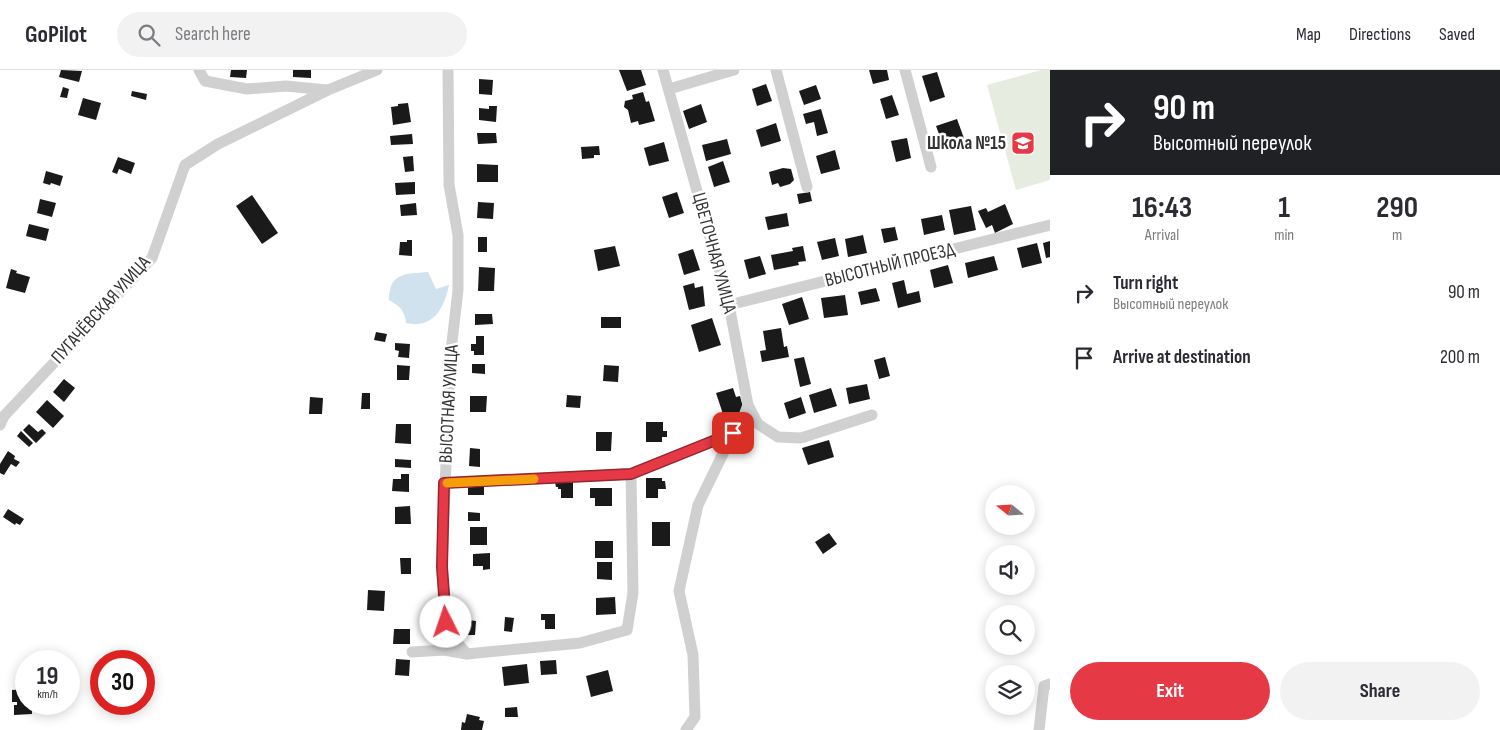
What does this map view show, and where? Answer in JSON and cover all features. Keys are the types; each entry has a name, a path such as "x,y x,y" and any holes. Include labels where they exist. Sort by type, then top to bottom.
{"street":[{"name":"ПУГАЧЁВСКАЯ УЛИЦА","path":"199,70 205,82 247,89 286,86 328,90"},
{"name":"ПУГАЧЁВСКАЯ УЛИЦА","path":"0,424 4,416 152,258 184,165 218,144 328,90 377,70"},
{"name":"ВЫСОТНАЯ УЛИЦА","path":"448,70 448,185 458,235 458,290 450,360 442,567 446,622 459,645 467,654"},
{"name":"ЦВЕТОЧНАЯ УЛИЦА","path":"663,70 729,305 748,405"},
{"path":"669,88 734,70"},
{"path":"776,70 807,186"},
{"path":"905,70 931,168"},
{"name":"ВЫСОТНЫЙ ПРОЕЗД","path":"729,305 1050,225"},
{"path":"444,483 631,474 738,431 748,405"},
{"path":"748,405 758,424 778,437 801,438 872,415"},
{"path":"686,730 695,717 693,655 679,591 698,505 733,433"},
{"path":"412,652 444,650 467,654 580,644 627,630 633,593 631,474"},
{"path":"1039,730 1047,685"}],"shaded area":[{"name":"Школа №15","path":"1041,70 1050,70 1050,180 1016,190 987,85"}],"water":[{"path":"428,272 436,289 449,285 441,309 431,320 424,323 406,323 401,309 389,300 392,284 400,276 406,274"}],"building":[{"path":"61,70 82,71 79,82 59,77"},
{"path":"231,70 247,70 246,78 230,77"},
{"path":"293,70 311,70 311,78 293,77"},
{"path":"619,70 641,70 646,85 627,91"},
{"path":"869,70 887,70 889,80 873,84"},
{"path":"937,72 945,97 930,102 922,76"},
{"path":"479,79 493,80 492,95 479,94"},
{"path":"766,84 772,101 757,106 752,89"},
{"path":"816,85 821,99 804,105 799,91"},
{"path":"63,87 69,89 67,98 60,97"},
{"path":"132,91 147,94 146,100 131,96"},
{"path":"643,92 646,102 649,101 655,121 639,125 638,121 631,123 628,110 624,107 625,101 633,99 632,95"},
{"path":"892,95 899,115 886,119 880,99"},
{"path":"83,98 101,103 96,120 78,115"},
{"path":"408,103 411,122 393,125 391,107"},
{"path":"701,104 707,122 689,129 683,111"},
{"path":"489,106 497,106 496,122 479,120 479,108 489,109"},
{"path":"821,109 828,133 817,136 814,122 806,124 803,114"},
{"path":"957,119 965,141 944,148 936,126"},
{"path":"776,123 781,141 761,147 756,130"},
{"path":"477,133 496,133 497,143 478,144"},
{"path":"412,134 413,144 391,145 390,136"},
{"path":"907,138 911,158 896,162 891,141"},
{"path":"727,139 731,154 706,161 702,145"},
{"path":"664,142 669,161 649,166 644,148"},
{"path":"599,146 600,155 594,155 594,158 582,159 581,147"},
{"path":"835,150 840,169 821,174 816,156"},
{"path":"413,156 414,171 405,172 403,157"},
{"path":"118,157 135,163 131,174 119,169 117,174 112,172"},
{"path":"723,161 730,182 714,187 708,167"},
{"path":"477,164 498,165 498,182 477,182"},
{"path":"783,168 791,169 794,180 790,184 780,187 778,183 772,185 769,172"},
{"path":"46,171 63,176 60,186 43,183"},
{"path":"415,182 415,194 396,195 395,183"},
{"path":"677,192 684,213 669,218 662,197"},
{"path":"810,192 812,201 799,204 797,194"},
{"path":"252,195 278,233 262,244 236,206"},
{"path":"40,199 56,203 52,217 37,213"},
{"path":"478,202 494,203 493,219 477,218"},
{"path":"416,203 417,215 401,216 400,205"},
{"path":"1005,204 1013,224 995,233 992,225 986,228 978,211 986,208 988,212"},
{"path":"971,206 976,230 954,235 949,210"},
{"path":"787,213 789,226 768,230 765,217"},
{"path":"942,215 945,230 924,235 921,219"},
{"path":"29,224 49,229 46,241 26,236"},
{"path":"895,227 898,240 884,243 881,229"},
{"path":"863,235 867,253 848,257 845,239"},
{"path":"478,237 487,237 487,252 478,252"},
{"path":"835,238 839,256 822,260 817,242"},
{"path":"407,240 412,240 412,256 399,255 400,242 407,242"},
{"path":"1050,241 1050,257 1046,258 1043,243"},
{"path":"1037,243 1042,263 1022,268 1017,248"},
{"path":"615,246 620,266 598,271 594,250"},
{"path":"803,246 806,261 798,262 799,265 774,270 771,255 793,251 792,248"},
{"path":"693,249 700,270 684,275 678,254"},
{"path":"760,256 766,274 749,279 744,260"},
{"path":"994,256 998,270 968,278 965,263"},
{"path":"948,265 953,283 934,288 930,270"},
{"path":"479,267 495,268 494,291 478,291"},
{"path":"11,269 17,271 16,273 30,277 25,293 6,288"},
{"path":"904,280 907,294 919,291 921,302 898,308 892,283"},
{"path":"694,283 695,288 703,286 705,306 689,310 683,286"},
{"path":"876,288 880,301 861,305 858,292"},
{"path":"845,295 848,315 824,318 821,298"},
{"path":"802,297 809,319 789,325 782,304"},
{"path":"475,314 492,314 493,324 475,325"},
{"path":"601,317 621,317 621,328 601,328"},
{"path":"712,318 721,345 699,352 691,325"},
{"path":"781,328 784,347 787,346 789,357 762,362 760,351 766,350 763,331"},
{"path":"376,332 387,334 385,342 374,340"},
{"path":"476,336 484,336 484,355 474,355 474,351 471,351 471,344 476,344"},
{"path":"395,343 410,344 409,358 398,357 399,351 395,350"},
{"path":"804,357 811,384 800,387 794,359"},
{"path":"885,357 890,376 879,379 874,360"},
{"path":"472,364 485,364 485,374 472,373"},
{"path":"397,365 410,366 409,380 397,380"},
{"path":"604,365 619,366 618,382 603,381"},
{"path":"64,379 75,388 64,402 53,392"},
{"path":"867,384 870,399 849,404 846,388"},
{"path":"733,388 736,397 740,396 743,407 742,412 724,417 716,393"},
{"path":"831,388 837,406 814,413 809,395"},
{"path":"362,393 370,393 370,409 361,409"},
{"path":"567,395 581,396 580,408 566,407"},
{"path":"470,396 487,396 486,412 470,412"},
{"path":"310,397 323,398 322,414 309,414"},
{"path":"801,397 806,413 789,419 784,403"},
{"path":"47,400 64,416 53,428 36,412"},
{"path":"646,422 663,422 663,431 667,431 667,437 662,437 662,442 646,442"},
{"path":"29,424 38,432 42,429 46,433 36,443 23,430"},
{"path":"396,424 411,424 411,444 395,443"},
{"path":"21,431 33,443 29,447 17,436"},
{"path":"596,432 612,432 611,451 596,451"},
{"path":"829,440 834,457 808,465 802,448"},
{"path":"470,448 480,449 480,467 469,466"},
{"path":"8,451 15,456 14,459 20,462 16,467 11,464 4,475 0,473 0,464"},
{"path":"395,459 411,460 411,468 395,467"},
{"path":"401,474 409,474 409,492 392,491 393,479 401,479"},
{"path":"646,478 662,478 662,481 665,481 666,489 658,489 658,498 646,498"},
{"path":"555,482 573,482 573,498 561,498 561,489 556,487"},
{"path":"468,487 484,487 484,495 468,495"},
{"path":"590,488 612,488 612,506 595,506 595,498 590,498"},
{"path":"410,506 411,524 395,524 395,507"},
{"path":"8,509 24,519 20,525 16,523 15,525 3,517"},
{"path":"468,512 480,513 480,521 468,521"},
{"path":"652,522 670,522 670,546 652,546"},
{"path":"470,527 487,527 487,545 470,545"},
{"path":"829,533 837,544 823,554 815,542"},
{"path":"595,541 613,541 613,558 595,558"},
{"path":"490,553 490,569 483,570 483,566 473,566 473,554"},
{"path":"400,558 411,558 411,574 401,574"},
{"path":"597,562 612,562 612,580 597,579"},
{"path":"368,590 385,591 384,611 367,610"},
{"path":"615,597 616,614 596,615 596,598"},
{"path":"541,614 555,614 555,629 545,629 545,620 541,620"},
{"path":"505,617 514,618 512,632 504,631"},
{"path":"468,620 476,621 475,635 467,635"},
{"path":"394,629 410,629 410,644 393,644"},
{"path":"396,659 410,660 409,676 395,675"},
{"path":"556,660 557,674 541,675 540,661"},
{"path":"527,664 529,683 504,686 502,667"},
{"path":"608,670 613,691 591,697 586,676"},
{"path":"12,690 15,690 15,702 12,702"},
{"path":"517,707 518,717 505,717 505,708"},
{"path":"467,714 480,717 479,720 484,721 482,730 461,730 462,722 465,723"}],"slow traffic":[{"path":"447,483 534,479"}],"place":[{"name":"Школа №15","path":"1023,143"}],"route":[{"path":"446,622 442,567 444,483 631,474 733,433"}]}
